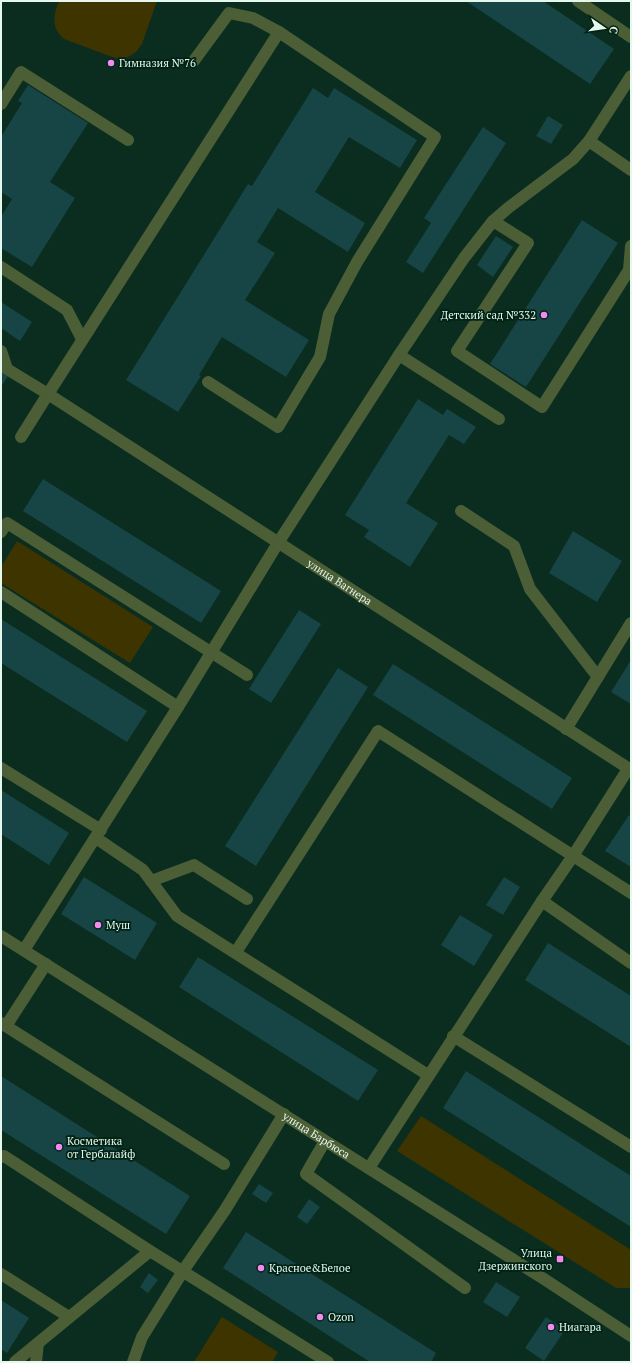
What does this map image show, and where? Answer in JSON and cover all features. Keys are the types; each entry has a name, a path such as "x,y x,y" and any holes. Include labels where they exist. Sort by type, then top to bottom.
{"street":[{"path":"578,1 631,37"},
{"path":"193,62 229,13 253,18 278,32 435,137 357,262 329,314 320,357 278,427 208,382"},
{"path":"21,437 278,32"},
{"path":"1,104 21,72 128,140"},
{"path":"24,950 178,708 278,543 399,355 464,258 493,221 573,159 589,141 631,76"},
{"path":"589,141 631,170"},
{"path":"493,221 528,243 457,352 542,407 629,270 631,246"},
{"path":"1,267 67,310 82,339"},
{"name":"улица Вагнера","path":"1,351 7,369 258,528 278,543 629,769"},
{"path":"399,355 498,419"},
{"path":"461,511 514,546 530,589 598,677"},
{"path":"1,532 7,523 247,675"},
{"path":"1,592 178,708"},
{"path":"566,729 631,623"},
{"path":"236,952 378,731 631,893"},
{"path":"1,768 98,834 143,870 177,916 428,1075"},
{"path":"368,1168 629,769"},
{"path":"151,881 194,865 247,899"},
{"path":"542,901 631,963"},
{"name":"улица Барбюса","path":"1,936 544,1279 631,1336"},
{"path":"46,964 4,1024 224,1164"},
{"path":"453,1036 631,1147"},
{"path":"135,1361 142,1337 184,1271 226,1210 284,1114"},
{"path":"326,1141 306,1174 465,1288"},
{"path":"1,1157 4,1156 150,1251 328,1362"},
{"path":"15,1362 150,1251"},
{"path":"1,1274 69,1317"},
{"path":"36,1362 38,1343"}],"shaded area":[{"path":"59,1 157,1 142,44 136,52 130,56 125,58 115,58 64,39 60,35 54,22 55,12"},
{"path":"17,541 153,627 130,663 1,583 1,567"},
{"path":"421,1116 631,1250 631,1288 616,1288 397,1151"},
{"path":"222,1317 278,1352 272,1362 194,1362"}],"building":[{"path":"466,1 543,1 614,49 590,84"},
{"path":"28,85 88,123 50,182 75,198 32,267 1,248 1,217 12,199 1,192 1,137 22,103 18,101"},
{"path":"313,88 328,98 334,88 417,140 400,168 349,137 315,192 365,223 348,252 278,208 257,242 275,253 245,300 309,340 286,377 222,337 199,375 201,376 178,412 126,380 248,184 252,186"},
{"path":"548,116 563,125 551,144 536,136"},
{"path":"483,127 506,143 423,273 406,262 431,223 424,218"},
{"path":"582,220 618,243 526,387 490,364"},
{"path":"496,236 513,247 493,277 477,265"},
{"path":"1,302 32,322 20,341 1,328"},
{"path":"1,372 8,376 1,387"},
{"path":"418,399 443,415 447,409 476,427 464,444 449,435 406,503 438,523 410,567 364,537 369,530 345,515"},
{"path":"43,479 221,591 201,623 23,511"},
{"path":"573,531 622,561 597,602 549,573"},
{"path":"299,610 321,624 271,703 249,689"},
{"path":"1,619 147,711 127,742 1,663"},
{"path":"631,660 631,704 611,692"},
{"path":"393,664 572,778 552,809 373,695"},
{"path":"338,668 368,687 256,866 225,846"},
{"path":"1,790 69,833 49,865 1,834"},
{"path":"629,815 631,817 631,867 605,851"},
{"path":"84,877 157,923 135,960 61,914"},
{"path":"504,877 520,887 503,915 486,905"},
{"path":"460,915 493,935 474,966 441,945"},
{"path":"548,943 631,996 631,1047 525,980"},
{"path":"198,957 378,1070 358,1101 179,987"},
{"path":"466,1071 631,1176 631,1227 443,1108"},
{"path":"1,1076 190,1196 166,1234 1,1130"},
{"path":"259,1184 273,1193 266,1203 252,1194"},
{"path":"309,1199 320,1207 307,1224 297,1217"},
{"path":"246,1232 436,1353 431,1362 370,1362 223,1268"},
{"path":"149,1273 158,1280 148,1293 140,1287"},
{"path":"496,1282 520,1297 507,1317 483,1302"},
{"path":"1,1300 29,1318 7,1353 1,1349"},
{"path":"546,1317 565,1330 544,1361 525,1348"}],"place":[{"name":"Гимназия №76","path":"111,63"},
{"name":"Детский cад №332","path":"544,315"},
{"name":"Муш","path":"98,925"},
{"name":"Косметика от Гербалайф","path":"59,1147"},
{"name":"Улица Дзержинского","path":"560,1259"},
{"name":"Красное&Белое","path":"261,1268"},
{"name":"Ozon","path":"320,1317"},
{"name":"Ниагара","path":"551,1327"}]}
